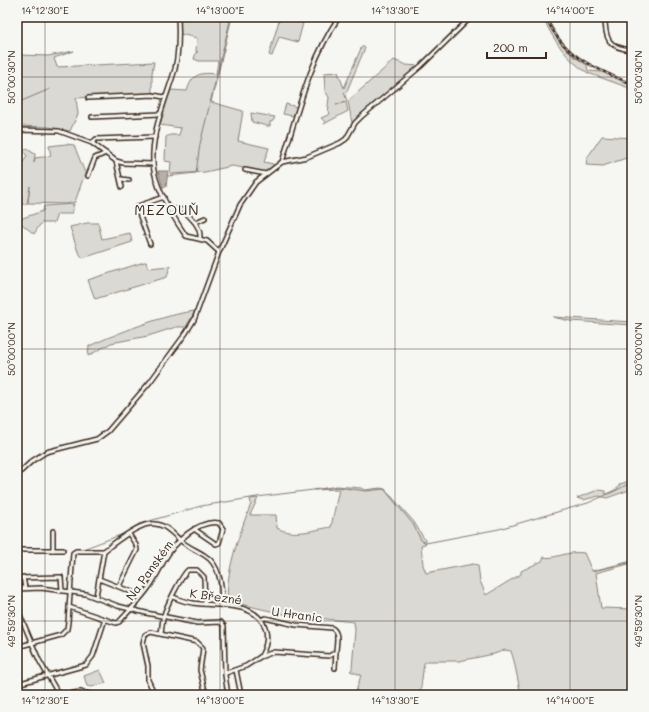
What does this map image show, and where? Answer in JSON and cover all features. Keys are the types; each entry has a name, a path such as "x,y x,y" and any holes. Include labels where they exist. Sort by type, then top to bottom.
{"street":[{"path":"178,17 179,47 175,69 164,98 160,114 155,137 153,164 164,197 186,236 200,238 211,244 219,252"},
{"path":"282,162 304,88 331,28 339,17"},
{"path":"17,474 34,459 50,451 100,437 140,395 168,359 194,320 219,252 245,197 256,182 282,162 307,157 346,139 355,123 362,116 421,66 471,17"},
{"path":"605,17 605,32 608,40 616,46 632,50"},
{"path":"88,98 153,95 164,98"},
{"path":"92,118 160,114"},
{"path":"17,130 59,131 92,143 116,161 123,163 153,164"},
{"path":"92,143 96,139 155,137"},
{"path":"88,176 95,158 106,153"},
{"path":"116,161 122,187"},
{"path":"245,170 266,174"},
{"path":"121,179 129,180"},
{"path":"150,244 137,208 138,206 164,197"},
{"path":"170,209 183,210 196,222 200,238"},
{"path":"196,222 205,218"},
{"path":"219,523 223,529 222,540 219,544 216,544 194,529 199,525 219,523"},
{"path":"17,647 65,633 68,622 73,553 104,551 143,526 156,524 170,530 180,541 208,557 215,565 219,579 221,605"},
{"name":"Na Panském","path":"105,619 118,622 131,609 156,575 165,558 180,541 194,529"},
{"path":"53,531 53,550"},
{"path":"119,586 136,550 136,545 129,534"},
{"path":"17,550 63,550"},
{"path":"96,596 104,551"},
{"path":"161,634 163,616 168,603 173,597 184,573 194,569 199,571 204,577 205,604"},
{"path":"23,577 25,588"},
{"path":"17,578 61,577 62,590"},
{"path":"100,579 142,596"},
{"path":"17,589 62,590 96,596 118,606 163,616 197,623 219,622 223,624 228,695"},
{"name":"K Březné","path":"173,597 191,603 221,605 248,610 261,620"},
{"path":"17,684 86,665 91,661 105,619 69,607"},
{"path":"17,608 39,660 59,695"},
{"name":"U Hranic","path":"261,620 264,618 296,625 332,628 335,630 337,635 334,668"},
{"path":"226,673 253,663 260,657 265,649 267,636 261,620"},
{"path":"155,695 148,680 148,666 143,639 147,633 161,634 174,639 197,642 201,645 203,651 200,670 206,695"},
{"path":"260,657 282,651 326,656 336,652"},
{"path":"236,670 240,680 241,695"},
{"path":"63,695 80,692 94,695"}],"shaded area":[{"path":"179,17 232,17 211,102 243,111 238,141 269,148 264,162 273,164 274,167 266,172 232,166 205,172 170,174 171,162 165,161 166,137 170,135 179,135 181,128 160,125 170,90 187,91 191,81 197,75 205,73 216,74 218,61 199,61 194,59 196,52 198,52 196,51 197,38 180,34"},
{"path":"280,17 288,17 303,23 298,42 279,37 272,56 269,55"},
{"path":"543,17 545,17 560,43 573,56 587,65 588,71 602,72 632,85 632,89 588,73 581,68 561,49"},
{"path":"545,17 547,17 562,42 575,54 593,66 632,83 632,85 592,68 573,56 556,38"},
{"path":"362,46 365,48 346,93 344,92 347,101 336,105 346,102 348,111 324,124 325,122 321,118 330,114 328,109 329,97 325,91 324,73 338,72 344,88"},
{"path":"74,51 54,58 57,67 154,62 152,73 152,94 76,98 78,114 70,131 49,127 17,126 17,55 48,56"},
{"path":"394,60 406,65 418,66 352,123 348,101"},
{"path":"286,104 297,107 293,116 283,114"},
{"path":"251,113 275,117 273,121 270,122 270,126 267,126 252,122"},
{"path":"602,136 632,138 632,156 603,166 586,165 587,158"},
{"path":"66,144 74,145 85,173 75,202 67,204 28,203 30,186 27,204 21,204 22,196 17,196 17,172 27,156 23,151 27,149 35,154 34,163 35,158 51,156 49,146"},
{"path":"158,171 168,171 166,187 163,188"},
{"path":"74,204 71,214 57,214 54,223 41,223 34,234 17,220 43,211 44,206"},
{"path":"87,223 98,223 102,239 130,233 132,242 83,258 78,252 70,227"},
{"path":"146,262 148,268 170,266 167,277 95,299 88,280"},
{"path":"195,311 186,327 176,327 148,336 111,343 88,356 89,346 126,330 155,320"},
{"path":"553,317 632,322 632,325 570,321"},
{"path":"632,480 632,489 607,498 599,496 583,500 577,498 598,490 605,491 606,494 617,489 620,484"},
{"path":"337,486 361,488 365,490 380,488 385,489 414,522 426,542 425,544 421,545 423,565 426,573 473,564 478,565 480,581 486,595 521,574 521,571 542,561 544,557 548,558 578,552 584,553 592,571 632,561 632,563 596,573 601,608 632,609 632,695 521,695 511,651 505,650 494,654 459,661 428,661 424,663 420,695 355,695 361,675 350,671 352,669 355,630 354,622 288,615 240,604 228,605 228,580 234,553 251,504 250,499 258,498 250,515 276,515 277,528 283,531 310,531 331,527 339,489 314,490"},
{"path":"100,670 106,683 91,687 87,686 84,676"}],"waterway":[{"path":"168,176 196,173 200,144 231,17"},
{"path":"17,103 50,89"},
{"path":"83,549 123,534 139,524 201,506 337,487 366,491 384,489 413,524 421,540 426,543 499,529 588,503 632,482"},
{"path":"593,571 632,562"}],"railway":[{"path":"546,17 561,42 582,60 606,73 632,84"}],"district":[{"name":"MEZOUŇ","path":"167,209"}]}
